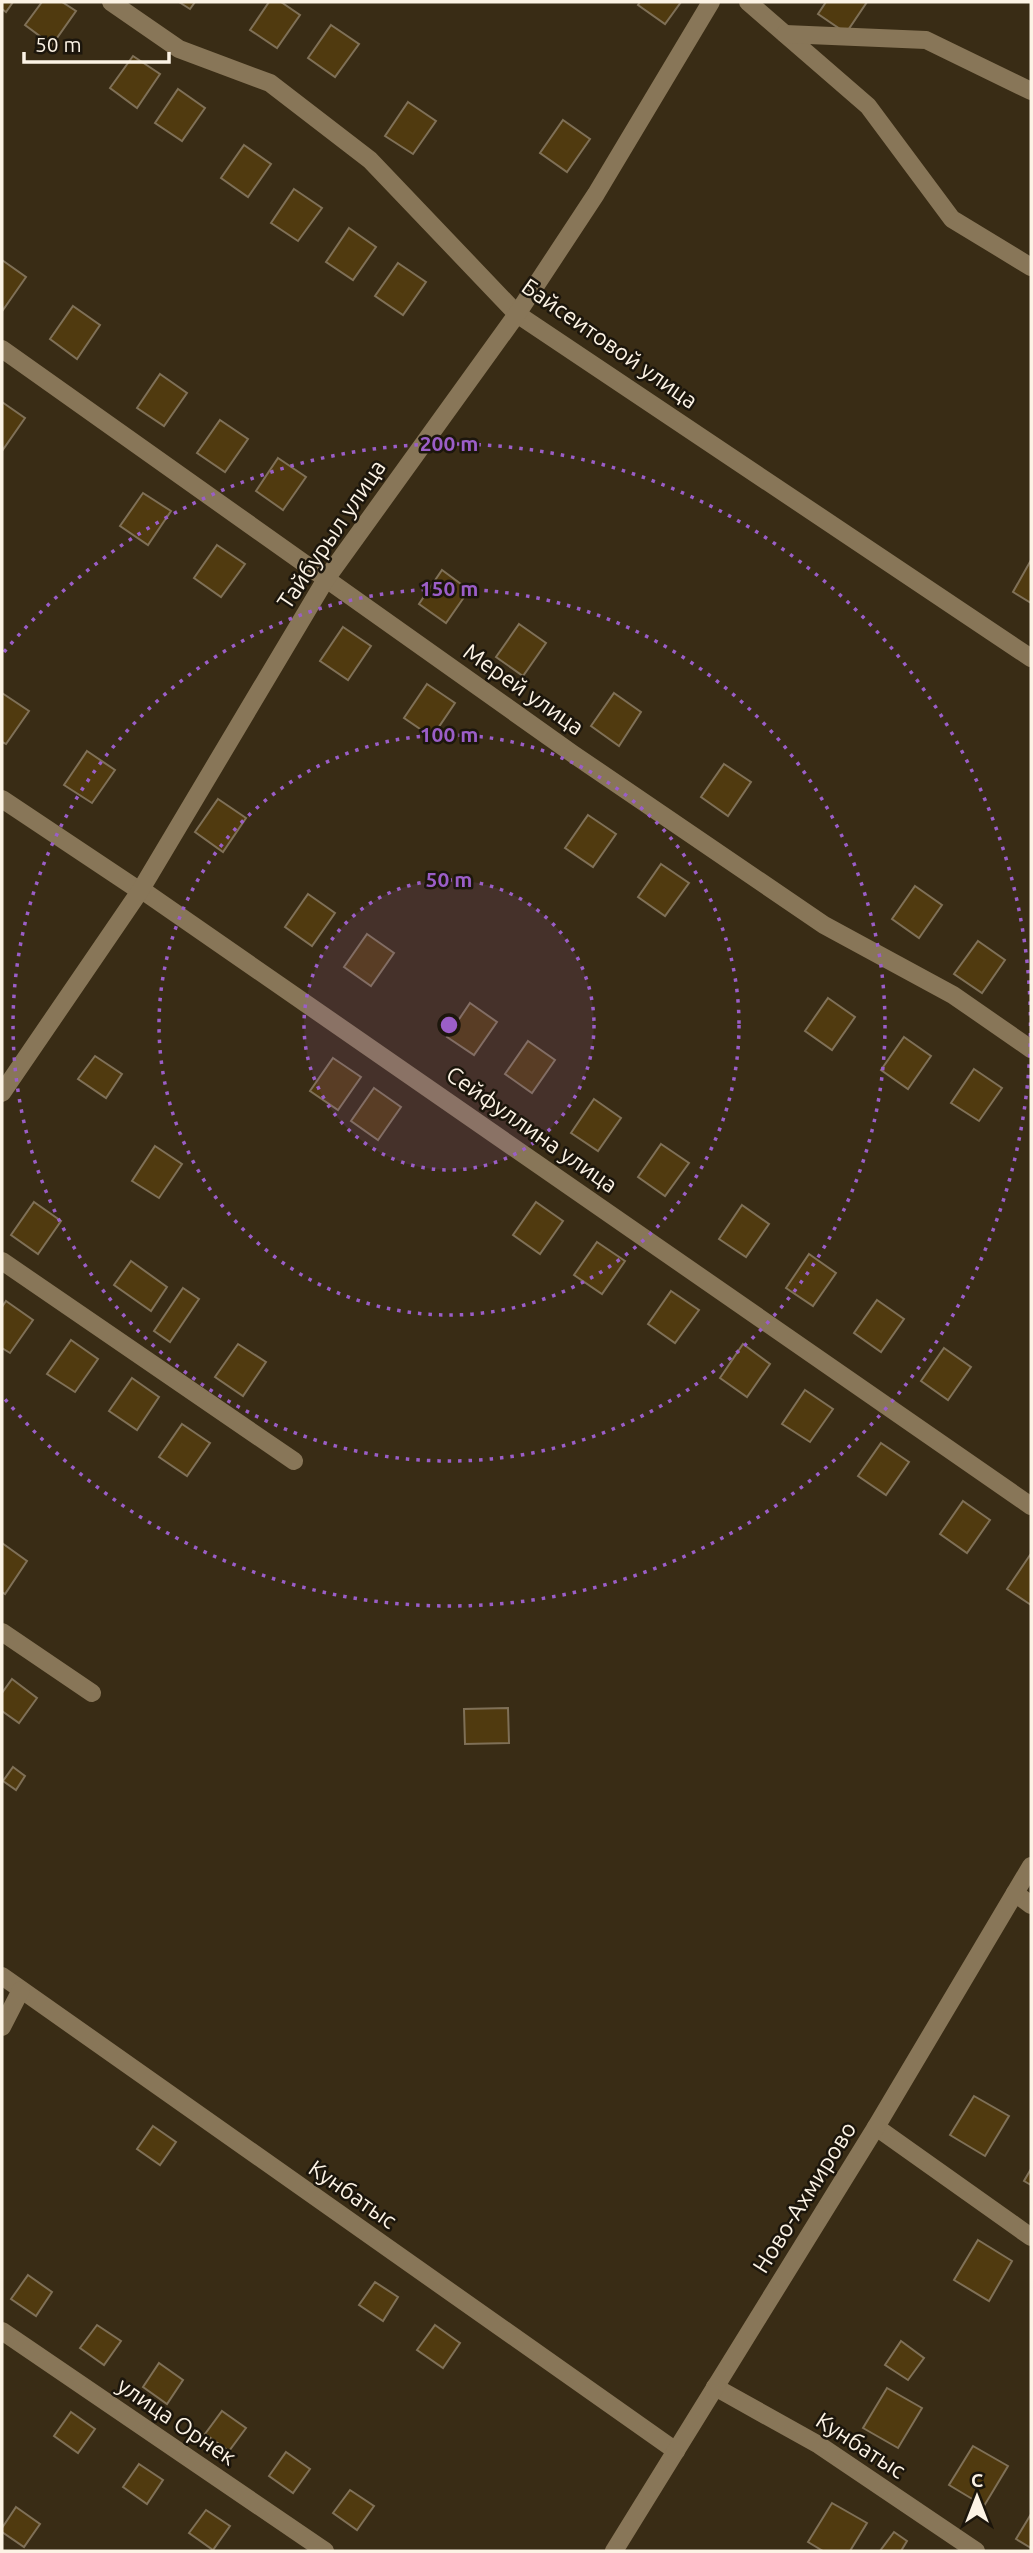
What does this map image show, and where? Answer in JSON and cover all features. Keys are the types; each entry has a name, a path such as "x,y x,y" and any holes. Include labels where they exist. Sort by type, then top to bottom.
{"street":[{"name":"Байсеитовой улица","path":"111,2 179,49 270,83 370,160 517,314 1031,658"},
{"name":"Тайбурыл улица","path":"2,1093 141,891 326,579 517,314 596,194 712,2"},
{"path":"748,2 868,106 952,219 1031,267"},
{"path":"785,34 926,40 1031,91"},
{"name":"Мерей улица","path":"2,349 573,754 824,925 953,995 1031,1049"},
{"name":"Сейфуллина улица","path":"2,799 142,890 334,1021 1031,1506"},
{"path":"2,1261 294,1461"},
{"path":"2,1632 92,1693"},
{"name":"Ново-Ахмирово","path":"614,2551 876,2127 1031,1866"},
{"path":"1015,1893 1031,1905"},
{"name":"Кунбатыс","path":"2,1976 677,2451"},
{"path":"2,2026 21,1990"},
{"path":"876,2127 1031,2237"},
{"name":"улица Орнек","path":"2,2331 325,2551"},
{"name":"Кунбатыс","path":"715,2387 819,2445 976,2551"}],"building":[{"path":"2,2 13,2 6,12 2,9"},
{"path":"42,2 62,2 76,11 52,45 25,25"},
{"path":"179,2 195,2 190,9"},
{"path":"269,2 281,2 300,15 277,48 250,30"},
{"path":"640,2 681,2 665,24 638,5"},
{"path":"826,2 867,2 846,33 818,14"},
{"path":"331,25 359,44 335,77 308,58"},
{"path":"133,56 160,74 137,108 110,88"},
{"path":"178,89 205,108 182,141 155,123"},
{"path":"408,102 436,121 413,154 385,136"},
{"path":"563,120 590,139 567,172 540,153"},
{"path":"244,145 271,164 248,197 221,178"},
{"path":"294,189 322,208 298,241 271,223"},
{"path":"349,228 376,247 353,280 326,262"},
{"path":"2,260 26,277 3,310 2,309"},
{"path":"398,263 426,282 403,315 375,296"},
{"path":"73,306 100,325 77,359 50,339"},
{"path":"160,374 187,393 164,426 137,408"},
{"path":"2,402 25,418 2,451"},
{"path":"220,420 248,439 225,472 197,453"},
{"path":"278,458 306,477 283,510 256,491"},
{"path":"143,493 171,511 148,545 120,526"},
{"path":"217,545 245,564 221,597 194,578"},
{"path":"1031,560 1031,603 1013,592"},
{"path":"442,570 469,590 446,623 419,604"},
{"path":"519,624 546,643 523,676 496,657"},
{"path":"343,627 371,646 348,680 320,661"},
{"path":"427,684 455,703 432,737 404,718"},
{"path":"2,693 29,711 6,744 2,742"},
{"path":"614,693 641,712 619,746 591,726"},
{"path":"87,751 115,770 92,803 64,785"},
{"path":"724,764 751,782 728,816 701,797"},
{"path":"218,799 246,818 223,852 195,832"},
{"path":"588,815 616,834 593,867 565,848"},
{"path":"661,864 689,883 665,916 638,897"},
{"path":"915,886 942,905 919,938 892,919"},
{"path":"308,894 335,913 312,946 285,927"},
{"path":"367,934 394,953 371,986 344,967"},
{"path":"978,941 1005,960 982,993 954,974"},
{"path":"828,998 855,1017 832,1050 805,1031"},
{"path":"470,1003 497,1022 474,1055 447,1037"},
{"path":"904,1037 931,1056 908,1089 881,1070"},
{"path":"528,1041 555,1060 532,1093 505,1074"},
{"path":"95,1056 122,1074 106,1098 78,1079"},
{"path":"333,1058 361,1077 338,1110 310,1091"},
{"path":"974,1069 1002,1088 979,1121 951,1103"},
{"path":"374,1088 401,1107 378,1140 351,1121"},
{"path":"594,1099 621,1118 598,1151 571,1133"},
{"path":"661,1144 689,1163 665,1196 638,1177"},
{"path":"155,1146 182,1164 159,1198 132,1181"},
{"path":"34,1202 61,1221 38,1254 11,1235"},
{"path":"536,1202 563,1221 540,1254 513,1235"},
{"path":"742,1205 769,1224 746,1257 719,1239"},
{"path":"597,1242 625,1261 602,1294 574,1275"},
{"path":"809,1254 836,1273 813,1306 786,1288"},
{"path":"131,1261 167,1287 151,1311 114,1285"},
{"path":"183,1288 199,1299 170,1342 154,1331"},
{"path":"671,1291 699,1310 675,1343 648,1324"},
{"path":"877,1300 904,1319 881,1352 854,1333"},
{"path":"6,1301 33,1320 10,1353 2,1348 2,1307"},
{"path":"71,1340 98,1359 75,1392 47,1374"},
{"path":"238,1344 266,1362 243,1396 215,1377"},
{"path":"743,1344 770,1364 747,1397 720,1378"},
{"path":"944,1348 971,1367 948,1400 921,1381"},
{"path":"132,1378 159,1397 137,1430 109,1411"},
{"path":"805,1390 833,1409 810,1442 782,1424"},
{"path":"182,1424 210,1443 187,1476 159,1457"},
{"path":"881,1443 909,1462 886,1495 858,1476"},
{"path":"963,1501 990,1520 967,1553 940,1534"},
{"path":"2,1543 27,1561 5,1594 2,1592"},
{"path":"1031,1556 1031,1605 1007,1589"},
{"path":"12,1679 37,1698 19,1723 2,1711 2,1693"},
{"path":"508,1708 509,1743 465,1744 464,1709"},
{"path":"13,1767 25,1776 16,1790 3,1781"},
{"path":"974,2096 1009,2116 985,2156 950,2135"},
{"path":"153,2126 176,2142 160,2165 137,2149"},
{"path":"1031,2169 1031,2185 1024,2181"},
{"path":"978,2240 1012,2261 989,2301 954,2280"},
{"path":"28,2275 52,2292 36,2316 11,2299"},
{"path":"375,2282 398,2297 383,2321 359,2305"},
{"path":"97,2325 121,2341 104,2365 80,2348"},
{"path":"435,2325 460,2343 443,2368 417,2350"},
{"path":"901,2341 924,2358 908,2380 885,2365"},
{"path":"159,2363 183,2380 167,2404 143,2387"},
{"path":"887,2388 922,2408 898,2448 863,2428"},
{"path":"222,2411 246,2428 229,2451 205,2434"},
{"path":"71,2412 95,2429 78,2453 54,2436"},
{"path":"973,2446 1008,2466 984,2506 949,2485"},
{"path":"286,2452 310,2469 293,2493 269,2476"},
{"path":"139,2464 163,2480 147,2504 123,2487"},
{"path":"350,2490 374,2506 357,2530 333,2513"},
{"path":"832,2503 867,2523 850,2551 823,2551 808,2542"},
{"path":"16,2507 40,2524 24,2547 2,2532"},
{"path":"206,2510 230,2526 213,2550 189,2533"},
{"path":"1031,2514 1031,2548 1016,2539"},
{"path":"894,2532 907,2541 901,2551 880,2551"}]}
